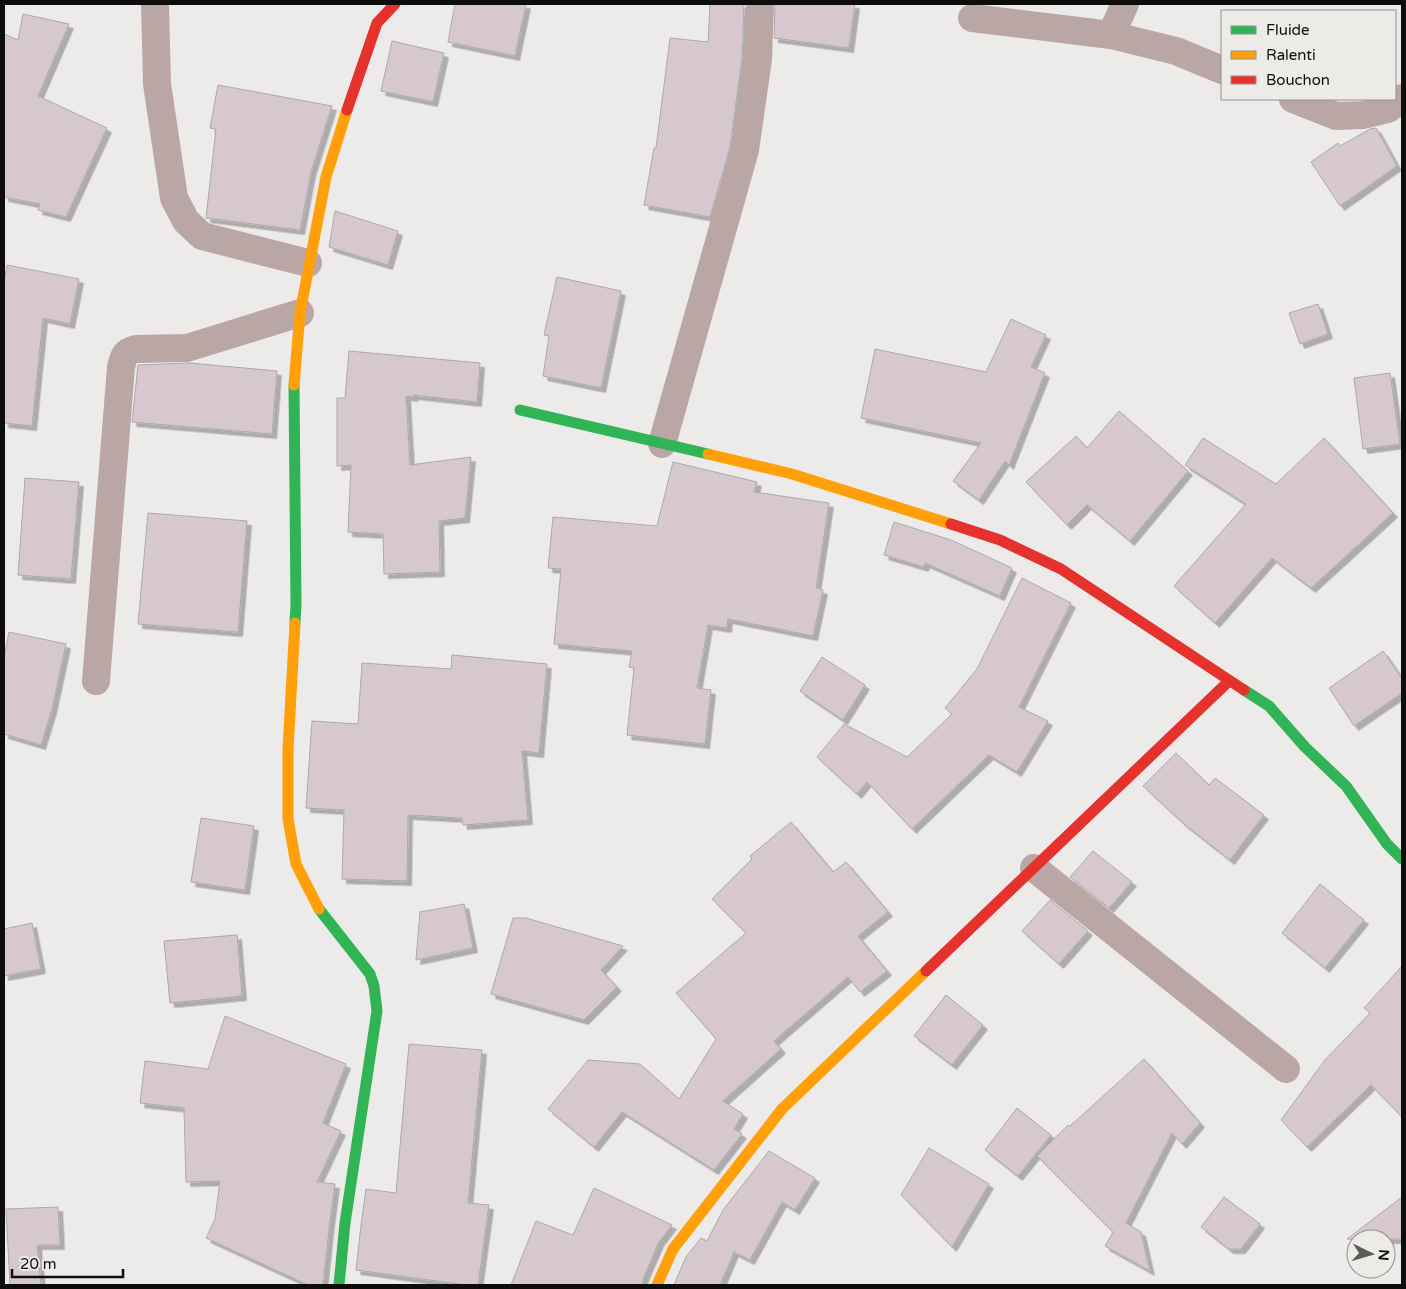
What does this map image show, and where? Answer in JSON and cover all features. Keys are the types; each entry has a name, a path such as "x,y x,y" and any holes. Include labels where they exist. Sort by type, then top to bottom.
{"street":[{"path":"155,4 157,84 174,198 186,221 202,236 308,263"},
{"path":"339,1285 345,1223 377,1011 374,986 370,974 321,914 296,864 288,819 288,749 296,604 294,390 300,313 308,263 326,177 352,93 377,23 395,4"},
{"path":"662,444 745,150 758,59 760,4"},
{"path":"1111,35 1124,4"},
{"path":"972,18 1111,35 1176,52 1221,70"},
{"path":"1296,100 1336,116 1363,115 1388,109 1402,98"},
{"path":"96,681 121,367 124,356 128,351 136,349 187,348 300,313"},
{"path":"520,410 792,474 1000,540 1062,569 1269,706 1305,747 1346,786 1387,844 1402,859"},
{"path":"657,1285 674,1249 782,1110 1230,681"},
{"path":"1034,868 1286,1069"}],"building":[{"path":"455,4 526,4 515,56 448,42"},
{"path":"710,4 744,4 742,58 730,147 710,217 644,205 654,148 656,148 670,38 708,42"},
{"path":"775,4 855,4 849,48 774,38"},
{"path":"23,14 69,24 38,96 107,128 66,217 38,210 40,204 4,197 4,34 18,40"},
{"path":"392,41 444,53 433,102 381,91"},
{"path":"218,85 332,106 311,172 300,230 206,218 216,129 210,128"},
{"path":"1376,128 1397,166 1340,206 1311,162 1338,143 1340,146 1370,129"},
{"path":"335,211 398,231 388,265 329,247"},
{"path":"7,265 79,279 70,324 43,318 32,426 4,423 4,282"},
{"path":"557,277 621,291 601,388 543,376 549,336 544,335"},
{"path":"1318,304 1328,334 1300,344 1289,313"},
{"path":"1011,319 1046,335 1031,367 1045,373 1009,465 1005,461 979,500 953,481 981,443 861,418 875,349 986,372"},
{"path":"349,351 480,363 477,402 413,395 413,397 406,396 410,465 471,457 465,518 439,521 440,572 384,574 383,534 348,532 351,465 337,466 337,398 345,398"},
{"path":"190,363 277,371 272,434 132,422 138,365"},
{"path":"1390,373 1400,444 1363,449 1354,378"},
{"path":"1119,411 1188,471 1130,541 1087,505 1067,525 1026,482 1076,436 1087,448"},
{"path":"1203,438 1276,484 1324,438 1393,513 1311,588 1272,558 1215,623 1174,586 1246,504 1185,465"},
{"path":"673,462 757,482 754,492 829,503 816,588 823,590 813,636 728,619 727,628 708,625 697,688 711,690 705,744 627,735 634,668 629,667 632,651 554,644 561,569 548,568 553,517 657,526"},
{"path":"25,478 79,482 71,579 18,575"},
{"path":"148,513 247,521 238,632 138,624"},
{"path":"894,522 951,540 1012,568 1000,596 925,563 924,567 884,555"},
{"path":"1022,578 1071,603 1019,707 1048,721 1017,772 989,755 912,829 867,782 857,794 817,757 844,724 907,757 952,714 945,708 977,669"},
{"path":"9,632 66,644 52,709 41,745 4,734 4,658"},
{"path":"1383,651 1402,679 1402,693 1354,726 1329,688"},
{"path":"452,655 547,664 539,753 522,751 528,820 463,825 462,818 408,815 407,881 342,879 344,810 306,808 312,721 358,724 362,663 451,669"},
{"path":"822,657 865,685 843,720 800,691"},
{"path":"1176,753 1209,785 1215,778 1264,815 1230,860 1184,824 1143,786"},
{"path":"201,818 254,826 245,890 191,882"},
{"path":"791,822 833,872 846,862 888,912 858,936 887,971 860,992 848,977 774,1041 781,1049 723,1101 743,1114 734,1129 742,1134 714,1170 622,1112 594,1147 548,1109 588,1060 640,1064 679,1099 716,1039 676,993 746,933 712,899 752,859 750,856"},
{"path":"1093,851 1132,882 1109,908 1070,877"},
{"path":"1320,884 1364,920 1325,968 1282,933"},
{"path":"1050,900 1088,931 1059,964 1022,931"},
{"path":"464,904 473,948 416,960 420,912"},
{"path":"513,918 526,918 623,946 601,970 617,987 584,1020 491,994"},
{"path":"32,923 41,969 4,976 4,929"},
{"path":"237,935 242,996 170,1003 164,941"},
{"path":"1402,966 1402,1117 1371,1085 1307,1147 1281,1120 1325,1060 1370,1013 1364,1008"},
{"path":"946,995 983,1025 952,1065 914,1036"},
{"path":"225,1016 346,1064 323,1123 341,1131 317,1182 335,1184 323,1285 308,1285 206,1238 215,1219 220,1181 186,1182 184,1108 140,1103 145,1061 208,1069"},
{"path":"409,1044 482,1050 468,1203 489,1205 478,1285 356,1270 366,1189 396,1193"},
{"path":"1144,1059 1200,1123 1182,1144 1172,1133 1126,1223 1141,1232 1150,1271 1105,1246 1113,1232 1037,1156 1068,1125 1070,1126"},
{"path":"1017,1108 1051,1135 1018,1176 985,1150"},
{"path":"929,1148 989,1184 952,1247 901,1195"},
{"path":"769,1151 815,1178 795,1210 782,1202 750,1260 734,1252 720,1285 674,1285 686,1257 701,1238 707,1241 723,1210"},
{"path":"594,1188 672,1225 659,1242 642,1285 511,1285 536,1221 573,1235"},
{"path":"1224,1197 1260,1224 1241,1249 1229,1249 1201,1227"},
{"path":"1402,1197 1402,1239 1396,1239 1396,1229 1360,1229"},
{"path":"58,1207 60,1245 37,1245 41,1285 10,1285 6,1209"}],"traffic: fast":[{"path":"294,385 295,623"},
{"path":"520,410 708,454"},
{"path":"1244,690 1269,706 1305,747 1346,786 1387,844 1402,859"},
{"path":"319,909 370,974 374,986 377,1011 345,1223 339,1285"}],"traffic: slow":[{"path":"294,385 300,313 326,177 347,110"},
{"path":"708,454 792,474 951,524"},
{"path":"295,623 288,749 288,819 296,864 319,909"},
{"path":"657,1285 673,1249 782,1109 926,971"}],"traffic: jam":[{"path":"347,110 377,23 395,4"},
{"path":"951,524 1000,540 1061,569 1244,690"},
{"path":"926,971 1229,681"}]}
